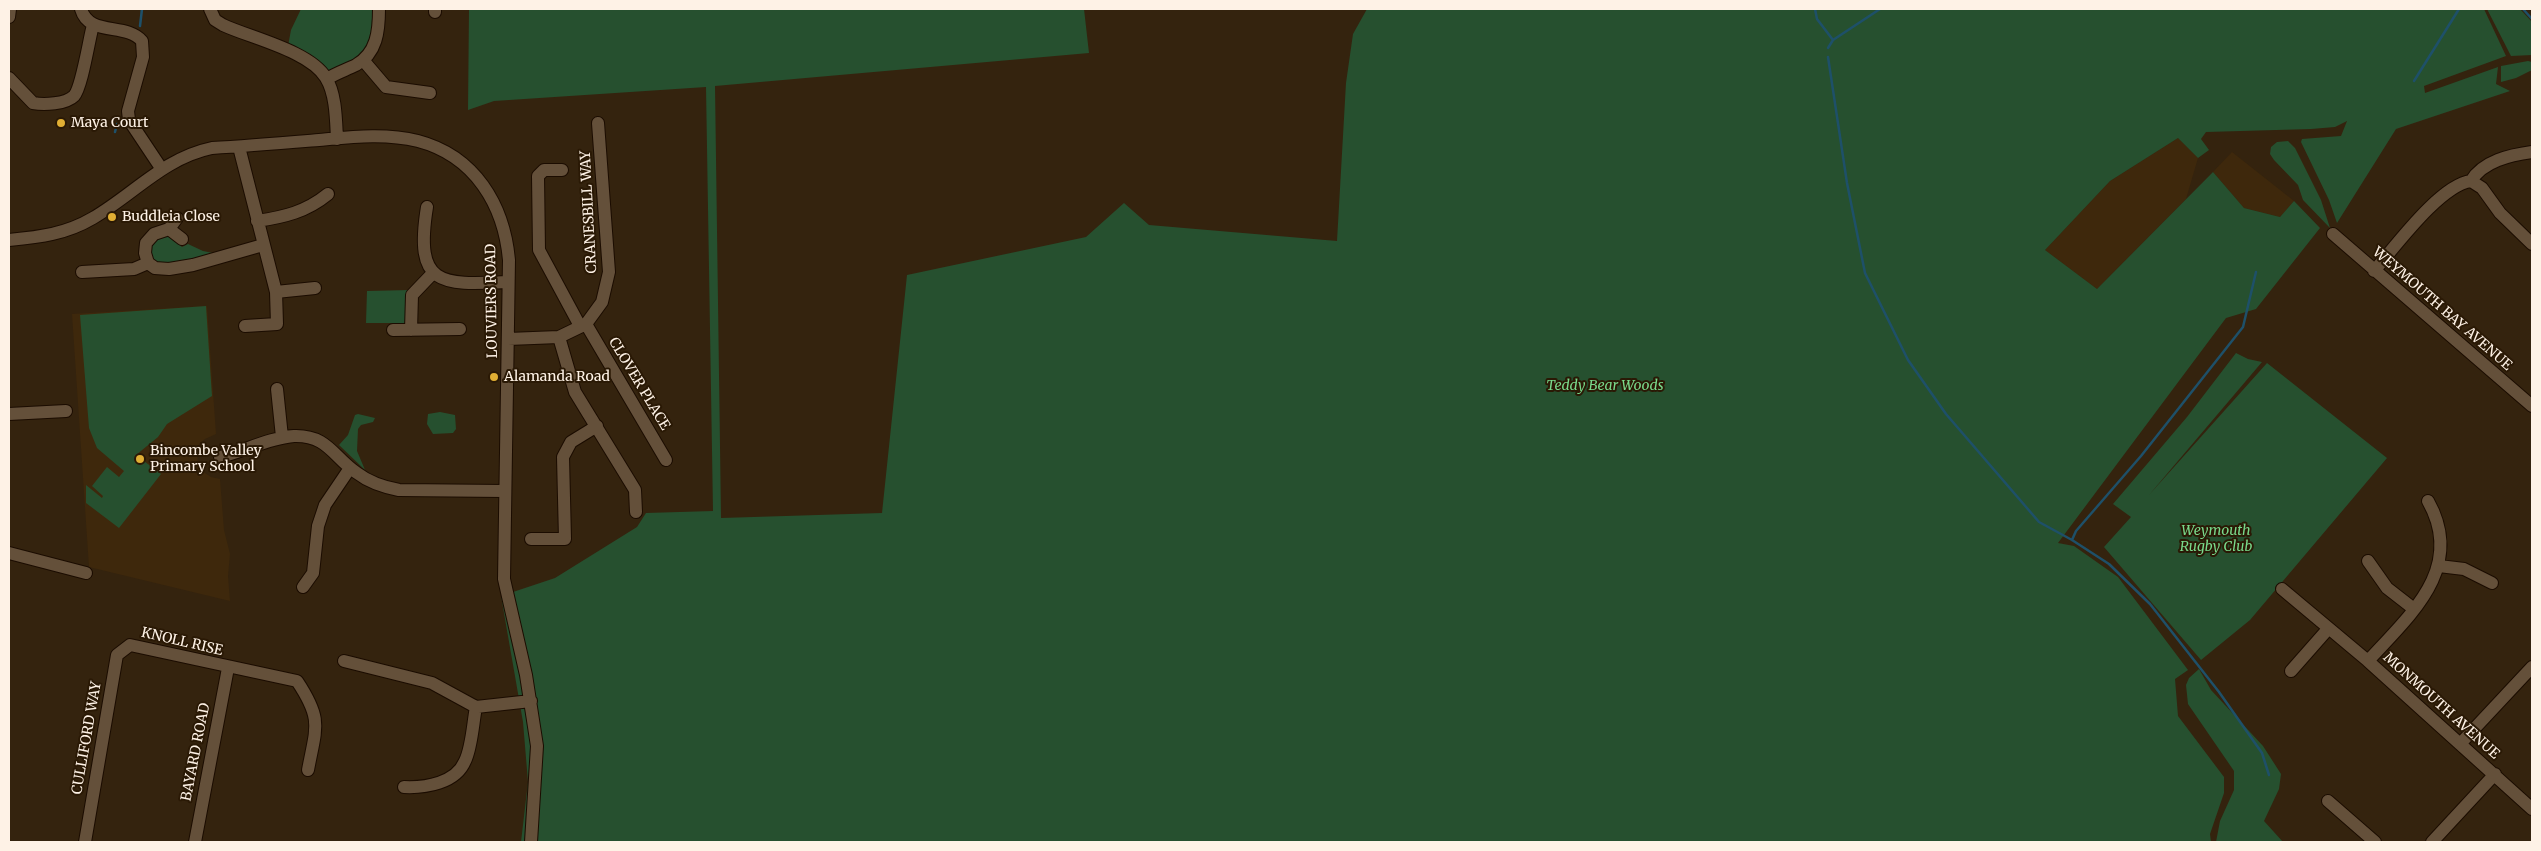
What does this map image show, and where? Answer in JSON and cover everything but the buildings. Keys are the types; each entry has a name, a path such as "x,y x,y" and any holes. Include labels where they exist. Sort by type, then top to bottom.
{"street":[{"path":"9,17 10,9"},
{"path":"81,9 86,21 135,35 142,41 143,57 128,111 129,120 161,168"},
{"path":"210,9 216,20 224,26 297,56 319,69 327,79 333,104 337,139"},
{"path":"327,79 363,60 377,40 378,9"},
{"path":"9,78 33,103 63,101 72,98 77,91 93,24"},
{"path":"363,60 386,87 430,93"},
{"name":"CRANESBILL WAY","path":"583,325 602,302 609,272 598,123"},
{"name":"LOUVIERS ROAD","path":"9,240 43,237 72,228 104,211 161,168 198,151 337,139 393,137 419,142 461,163 485,188 503,222 509,260 504,580 531,701 537,746 530,842"},
{"path":"239,147 276,292 277,324 244,326"},
{"path":"2374,271 2415,223 2454,188 2471,181 2484,166 2532,152"},
{"name":"CLOVER PLACE","path":"562,170 544,170 538,176 539,250 666,460"},
{"path":"2471,181 2482,188 2500,213 2532,244"},
{"path":"258,221 296,213 314,205 328,194"},
{"path":"427,207 424,226 425,257 434,273 453,283 508,282"},
{"path":"177,218 169,229 149,238 145,253 148,263 154,268 170,269 263,245"},
{"path":"169,229 182,239"},
{"name":"WEYMOUTH BAY AVENUE","path":"2333,234 2532,406"},
{"path":"82,272 134,269 148,263"},
{"path":"411,330 412,295 434,273"},
{"path":"276,292 315,288"},
{"path":"508,339 559,336 583,325"},
{"path":"394,330 460,329"},
{"path":"559,336 575,392 635,490 636,512"},
{"path":"277,389 282,437"},
{"path":"9,414 66,412"},
{"path":"531,539 565,539 563,457 571,442 596,426"},
{"path":"220,457 282,437 310,437 324,442 350,468 373,484 399,490 504,490"},
{"path":"303,587 313,572 318,526 326,505 350,468"},
{"path":"2368,661 2428,592 2439,566 2442,539 2437,520 2428,501"},
{"path":"9,553 86,573"},
{"path":"2368,561 2387,588 2414,609"},
{"path":"2439,566 2464,569 2492,583"},
{"name":"MONMOUTH AVENUE","path":"2282,589 2368,661 2532,808"},
{"path":"2291,671 2328,629"},
{"name":"KNOLL RISE","path":"130,645 228,668 297,681 311,702 317,724 308,770"},
{"name":"CULLIFORD WAY","path":"85,842 116,655 130,645"},
{"path":"344,661 432,683 476,707 531,701"},
{"path":"2460,744 2532,667"},
{"name":"BAYARD ROAD","path":"194,842 228,668"},
{"path":"404,788 431,786 447,781 465,762 476,707"},
{"path":"2432,842 2495,774"},
{"path":"2328,801 2375,842"}],"shaded area":[{"path":"2178,138 2198,158 2186,199 2097,289 2045,250 2110,181"},
{"path":"2232,152 2294,201 2280,217 2244,208 2213,172"},
{"name":"Bincombe Valley Primary School","path":"207,306 216,434 199,444 197,453 198,464 202,471 211,477 220,479 224,530 230,554 228,576 230,601 89,567 72,314"}],"green space":[{"path":"301,9 373,9 372,32 365,51 350,64 340,69 327,71 288,46 291,30"},
{"name":"Teddy Bear Woods","path":"469,9 1084,9 1089,53 715,86 721,518 882,513 907,275 1086,237 1124,203 1149,225 1337,241 1346,83 1353,34 1367,9 2484,9 2506,56 2424,86 2425,93 2498,67 2496,84 2510,91 2396,129 2337,223 2329,200 2301,142 2302,139 2341,136 2347,121 2335,127 2311,129 2206,132 2201,139 2209,150 2198,158 2178,138 2110,181 2045,250 2097,289 2213,172 2244,208 2280,217 2294,201 2320,228 2256,309 2226,318 2058,543 2074,546 2118,577 2188,670 2175,679 2178,716 2224,777 2224,793 2210,834 2211,842 521,842 528,782 523,722 501,596 555,578 637,527 646,513 713,511 706,87 494,101 468,110"},
{"path":"2487,9 2520,9 2532,22 2532,55 2511,56"},
{"path":"2528,61 2532,62 2532,70 2516,78 2501,82 2501,66"},
{"path":"2288,141 2295,148 2321,200 2330,228 2303,200 2298,185 2270,154 2271,147 2277,142"},
{"path":"170,237 182,247 188,244 203,251 218,254 168,266 153,262 150,246 157,238"},
{"path":"410,290 406,323 366,323 367,291"},
{"path":"206,306 212,396 167,424 158,437 136,455 161,474 119,528 86,503 86,485 102,498 103,496 92,486 107,467 119,477 124,471 97,448 89,428 80,315"},
{"name":"Weymouth Rugby Club","path":"2236,353 2248,359 2262,362 2149,495 2267,363 2387,458 2250,620 2201,660 2104,547 2131,517 2113,504 2187,417"},
{"path":"440,412 455,415 456,429 453,433 433,434 427,424 428,414"},
{"path":"355,415 375,418 373,422 361,425 358,429 357,451 365,470 339,445 348,435"},
{"path":"2199,669 2211,690 2263,746 2281,774 2279,789 2264,821 2283,842 2216,842 2220,821 2234,790 2234,771 2188,704 2186,685 2189,678"}],"waterway":[{"path":"140,26 142,9"},
{"path":"1815,9 1817,19 1833,40"},
{"path":"1828,48 1833,40 1880,9"},
{"path":"2414,81 2459,9"},
{"path":"2523,9 2532,19"},
{"path":"1828,57 1847,183 1865,273 1908,360 1946,414 2039,522 2072,540 2109,564 2150,604 2219,692 2262,753 2269,775"},
{"path":"115,132 117,124"},
{"path":"2072,540 2076,531 2141,456 2243,327 2256,272"}],"place":[{"name":"Maya Court","path":"61,123"},
{"name":"Buddleia Close","path":"112,217"},
{"name":"Alamanda Road","path":"494,377"},
{"name":"Bincombe Valley Primary School","path":"140,459"}]}
